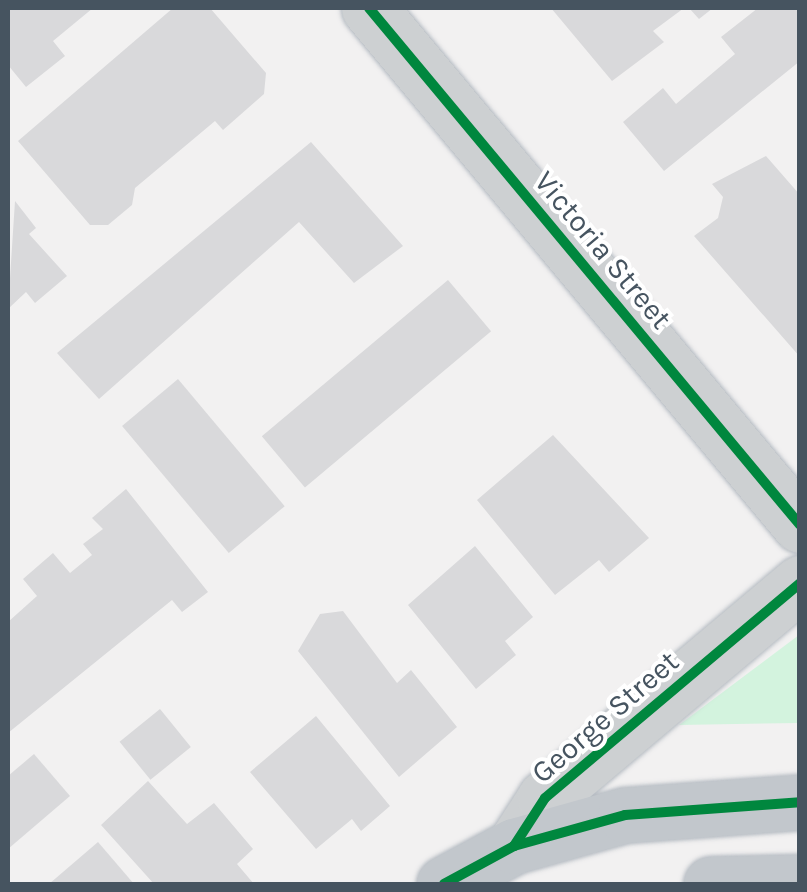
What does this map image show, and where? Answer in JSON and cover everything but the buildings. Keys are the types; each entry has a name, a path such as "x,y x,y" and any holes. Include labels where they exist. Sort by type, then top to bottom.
{"highway":[{"path":"514,846 625,815 800,802"},
{"name":"George Street","path":"444,884 514,846"},
{"path":"711,884 800,882"}],"street":[{"name":"Victoria Street","path":"369,8 800,524"},
{"name":"George Street","path":"514,846 545,798 800,583"}],"green space":[{"path":"799,635 799,723 679,725"}],"cycle path":[{"path":"369,8 800,525"},
{"path":"444,884 514,846 545,798 800,583"},
{"path":"514,846 625,815 800,802"}]}
